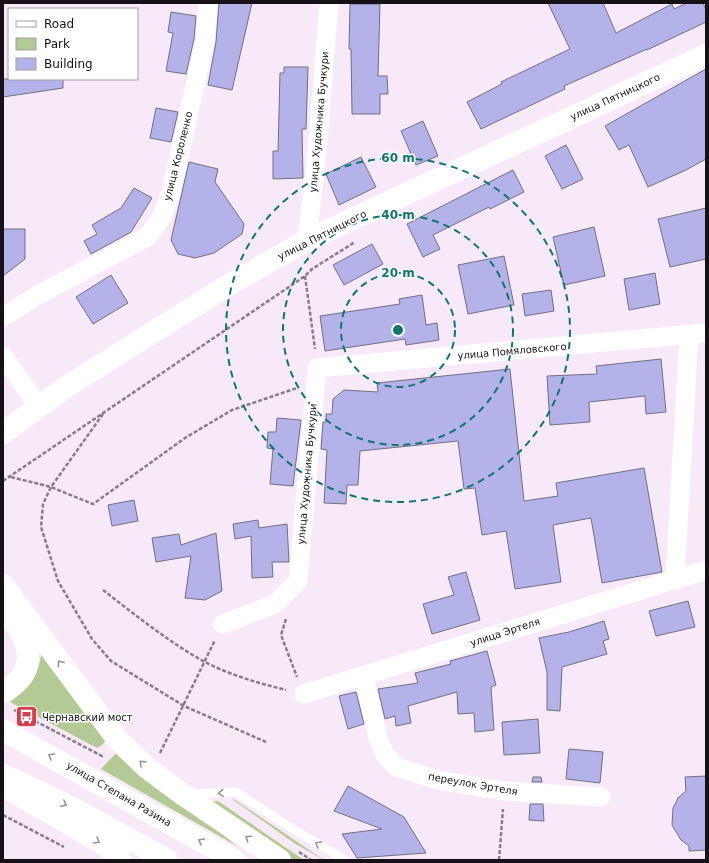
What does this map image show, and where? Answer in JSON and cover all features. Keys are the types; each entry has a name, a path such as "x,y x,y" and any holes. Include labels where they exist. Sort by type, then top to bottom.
{"main road":[{"name":"улица Пятницкого","path":"3,434 66,387 225,287 307,240 706,55"},
{"path":"3,585 118,739 147,768 182,794 280,860"},
{"path":"3,606 17,626 28,646 29,658 22,676 5,699"},
{"name":"улица Степана Разина","path":"3,730 235,860"},
{"path":"3,775 68,806 167,860"},
{"path":"3,786 102,843 115,853 120,860"}],"street":[{"name":"улица Короленко","path":"3,317 36,296 147,236 161,218 171,192 205,41 208,3"},
{"name":"улица Художника Бучкури","path":"307,240 317,152 328,3"},
{"path":"675,579 698,334"},
{"name":"улица Помяловского","path":"318,368 698,334"},
{"path":"3,356 39,407"},
{"name":"улица Художника Бучкури","path":"223,624 275,604 298,581 315,387 318,368"},
{"name":"улица Эртеля","path":"304,694 364,677 706,570"},
{"name":"переулок Эртеля","path":"364,677 378,738 384,753 396,767 438,780 504,791 601,797"}],"lane":[{"path":"182,794 236,792 345,860"}],"path":[{"path":"3,481 305,276 318,368"},
{"path":"10,477 51,487 93,504 185,438 232,410 297,388 315,387"},
{"path":"105,412 51,487 43,504 41,527 58,581 92,640 111,661 184,706 266,742"},
{"path":"103,590 146,623 205,662 257,683 304,694"},
{"path":"288,615 281,635 304,694"},
{"path":"161,750 184,706 223,624"},
{"path":"5,699 102,756"},
{"path":"499,860 504,791"},
{"path":"3,815 68,849"}],"green space":[{"path":"42,652 108,738 101,746 97,748 10,702 29,686 38,669"},
{"path":"118,751 237,846 101,769"},
{"path":"232,799 235,800 324,860 294,843"},
{"path":"218,801 304,860 292,860 207,803"}],"building":[{"path":"219,3 252,3 232,90 208,85 216,42"},
{"path":"548,3 603,3 616,33 672,4 674,9 687,3 703,3 706,10 706,22 647,50 564,86 565,89 481,129 467,102 502,84 501,82 570,49"},
{"path":"350,4 380,4 378,76 387,76 388,94 380,94 380,114 352,114 351,49 349,49"},
{"path":"171,12 196,16 194,39 186,74 166,71 173,33 168,32"},
{"path":"284,67 308,67 306,129 302,129 303,178 273,179 273,151 278,151 280,73 284,73"},
{"path":"706,69 706,159 686,170 648,187 629,145 619,150 605,126"},
{"path":"3,79 63,80 63,88 3,97"},
{"path":"156,108 178,112 171,142 150,138"},
{"path":"423,121 438,156 416,165 401,131"},
{"path":"566,145 583,179 562,189 545,156"},
{"path":"361,157 376,187 339,205 326,174"},
{"path":"189,162 218,169 215,182 244,224 242,234 214,253 195,258 178,254 171,240"},
{"path":"513,170 524,192 490,209 489,207 433,235 440,249 423,257 407,224"},
{"path":"134,188 152,198 131,232 91,254 84,241 97,234 92,225 121,208"},
{"path":"706,208 706,259 670,267 658,219"},
{"path":"594,227 605,276 564,285 553,237"},
{"path":"3,229 25,229 25,259 3,276"},
{"path":"372,244 383,264 344,285 333,265"},
{"path":"504,256 514,305 468,314 458,265"},
{"path":"655,273 660,304 629,310 624,279"},
{"path":"111,275 128,303 93,324 76,297"},
{"path":"551,290 554,311 525,316 522,294"},
{"path":"422,295 426,325 437,323 439,340 406,345 405,339 325,351 320,316 400,304 399,299"},
{"path":"661,359 666,412 646,414 645,396 589,402 590,422 550,425 547,376 597,374 596,366"},
{"path":"510,369 524,501 558,496 556,483 644,468 662,572 602,583 591,518 553,525 561,582 515,589 506,531 482,535 475,488 464,489 458,441 360,451 358,485 347,485 346,504 324,503 327,450 321,449 323,422 326,422 326,414 332,414 333,399 344,390 378,392 377,383"},
{"path":"277,418 301,420 293,486 270,484 273,449 267,448 268,432 276,432"},
{"path":"134,500 138,521 112,526 108,505"},
{"path":"258,520 259,528 287,524 289,562 272,562 273,577 252,578 251,536 235,539 233,524"},
{"path":"216,533 222,591 205,600 185,598 191,556 156,562 152,538 179,534 181,545"},
{"path":"466,572 480,620 432,634 423,604 454,595 448,577"},
{"path":"688,601 695,627 656,636 649,611"},
{"path":"604,621 609,639 603,641 607,654 562,667 560,711 547,710 547,672 539,638 569,632"},
{"path":"487,651 496,685 491,687 494,730 475,732 474,713 458,714 457,692 408,706 411,723 396,726 395,716 385,719 378,689 418,683 415,673 451,664 450,661"},
{"path":"356,692 364,724 348,729 339,696"},
{"path":"538,719 540,753 504,755 502,722"},
{"path":"569,749 603,752 600,783 566,779"},
{"path":"706,776 706,850 689,851 689,846 681,840 672,825 673,808 678,798 686,791 685,777"},
{"path":"533,777 541,777 542,782 532,782"},
{"path":"348,786 404,817 426,853 357,858 342,834 382,829 334,811"},
{"path":"530,804 543,804 544,821 529,820"}],"place":[{"name":"Чернавский мост","path":"27,717"}]}
